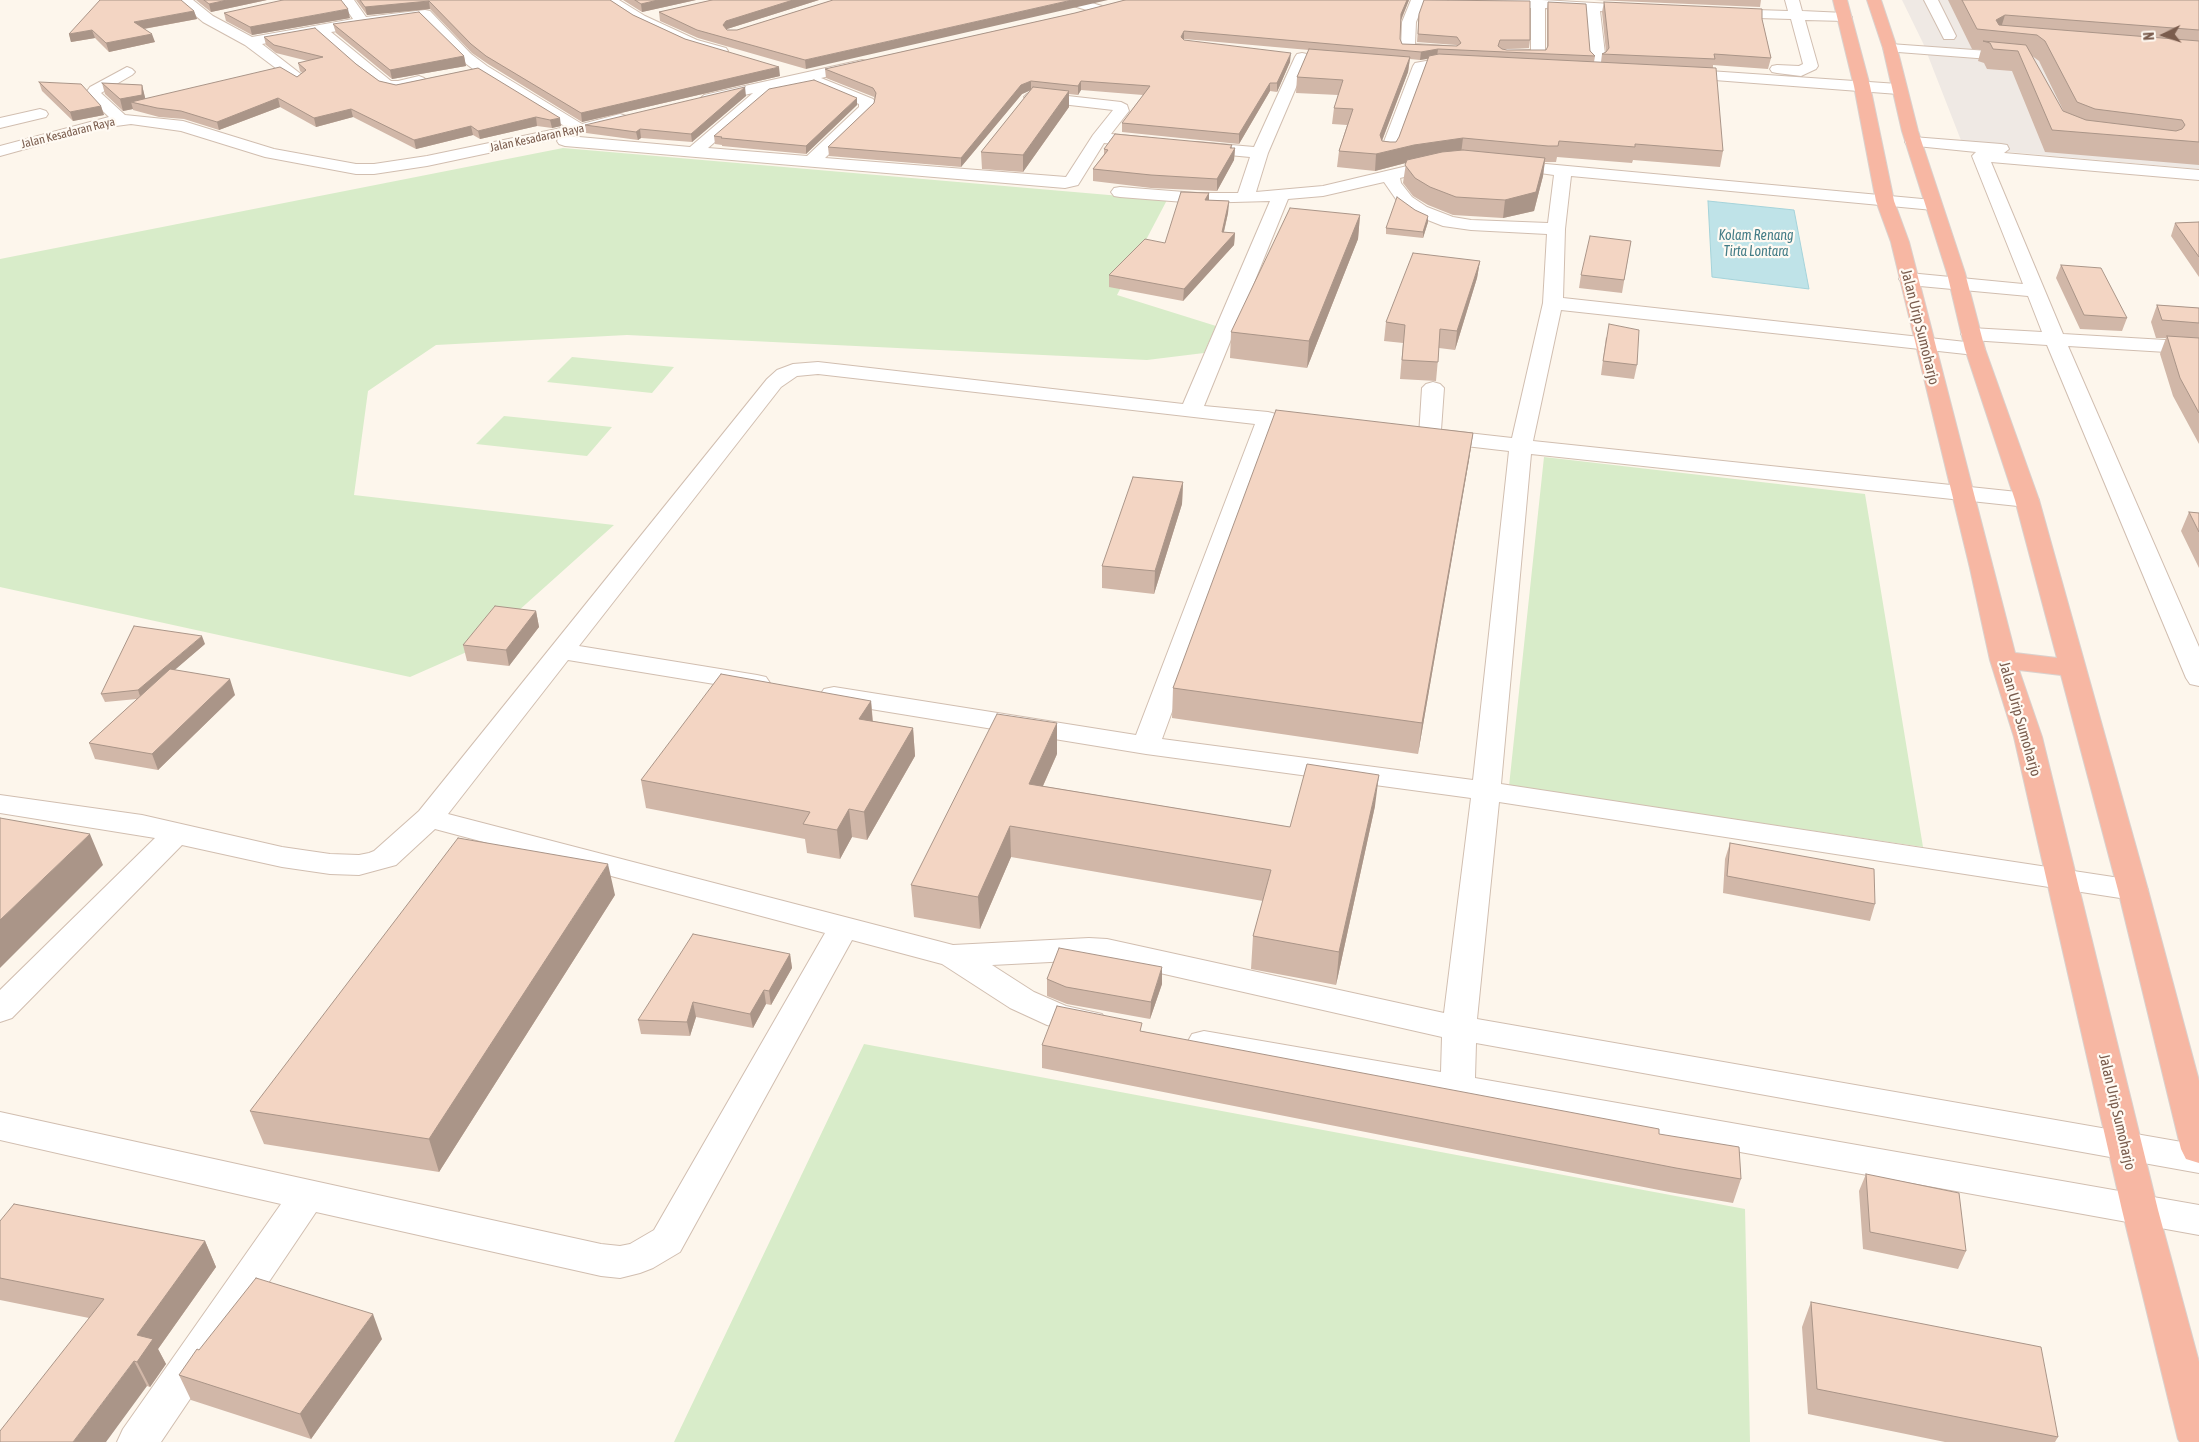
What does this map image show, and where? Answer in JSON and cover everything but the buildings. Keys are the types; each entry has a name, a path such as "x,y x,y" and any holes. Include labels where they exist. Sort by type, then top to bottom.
{"highway":[{"path":"1843,8 1887,26 1898,89 1913,142 1959,285 1973,342 2027,500 2133,890 2199,1149"},
{"name":"Jalan Urip Sumoharjo","path":"1843,8 1862,86 1885,201 1900,242 1982,568 2003,660 2028,737 2140,1210 2199,1439"},
{"path":"2003,660 2073,668"}],"street":[{"path":"184,0 208,19 250,42 298,78"},
{"path":"347,0 362,22"},
{"path":"610,0 640,19 692,43 736,55"},
{"path":"1068,0 1097,9"},
{"path":"1400,65 1420,66 1476,58 1408,48 1409,22 1418,0"},
{"path":"1456,0 1650,10"},
{"path":"1792,0 1811,66 1801,71 1671,68 1898,89"},
{"path":"1931,0 1954,37 1931,35"},
{"path":"1538,4 1544,64"},
{"path":"1075,15 1114,5"},
{"path":"1593,7 1598,59"},
{"path":"1708,12 1796,16 1843,8"},
{"path":"250,42 362,22 425,14 466,57 482,69 580,129"},
{"path":"208,19 226,15"},
{"path":"640,19 660,15"},
{"path":"1887,26 2017,57 2030,62"},
{"path":"321,30 364,68 387,85 398,86 435,78"},
{"path":"1283,55 1321,59"},
{"path":"1245,198 1260,152 1302,57"},
{"path":"1494,59 1544,64 1652,68 1598,59 1544,64"},
{"path":"698,101 878,61"},
{"path":"1388,152 1420,66"},
{"path":"463,73 482,69"},
{"path":"780,69 806,77"},
{"path":"120,120 93,94 95,90 127,72"},
{"path":"695,151 764,91 816,81 867,102 867,108 811,162"},
{"path":"534,138 1065,183 1072,181 1099,138 1121,111 1121,108 1115,105 1034,96 1028,98 1022,105"},
{"path":"0,122 40,114"},
{"name":"Jalan Kesadaran Raya","path":"0,151 100,122 143,119 183,126 271,153 365,169 388,168 580,129 633,116"},
{"path":"1099,138 1165,144"},
{"path":"1913,142 2199,165"},
{"path":"1184,146 1260,152"},
{"path":"2199,175 1980,156 2055,339 2199,678"},
{"path":"966,175 979,159"},
{"path":"1120,192 1197,198 1281,196 1323,191 1440,163 1461,162"},
{"path":"1534,168 1933,205"},
{"path":"1458,1089 1459,1028 1486,791 1521,447 1553,304 1556,229 1563,171"},
{"path":"1390,175 1393,184 1406,201 1421,211 1448,222 1471,226 1556,229"},
{"path":"1191,412 1281,196"},
{"path":"1909,280 2035,290"},
{"path":"1553,304 1924,343 2055,339 2199,348"},
{"path":"0,804 142,825 176,834 330,864 359,865 385,858 429,818 774,383 784,374 794,370 818,368 1191,412 1277,420 1146,745"},
{"path":"1433,388 1420,435 2027,500"},
{"path":"562,651 1146,745 1486,791 2060,877 2133,890"},
{"path":"429,818 953,956 1022,1000 1059,1016 1117,1029"},
{"path":"0,1010 176,834"},
{"path":"0,1126 307,1196 601,1260 620,1262 640,1257 667,1241 844,927"},
{"path":"953,956 1089,949 1107,950 1459,1028 2199,1159"},
{"path":"1171,1038 2199,1220"},
{"path":"138,1442 307,1196"}],"shaded area":[{"path":"1902,0 2199,0 2199,169 1964,148 1923,43"}],"green space":[{"path":"563,148 1167,200 1117,295 1216,326 1204,353 1147,360 627,335 436,345 368,391 354,495 614,525 478,647 410,677 0,587 0,259"},
{"path":"572,357 674,367 652,393 547,382"},
{"path":"504,416 612,427 587,456 476,444"},
{"path":"1544,457 1865,494 1923,847 1509,786"},
{"path":"864,1044 1745,1209 1750,1442 674,1442"}],"water":[{"name":"Kolam Renang Tirta Lontara","path":"1708,201 1794,210 1809,289 1712,277"}]}
